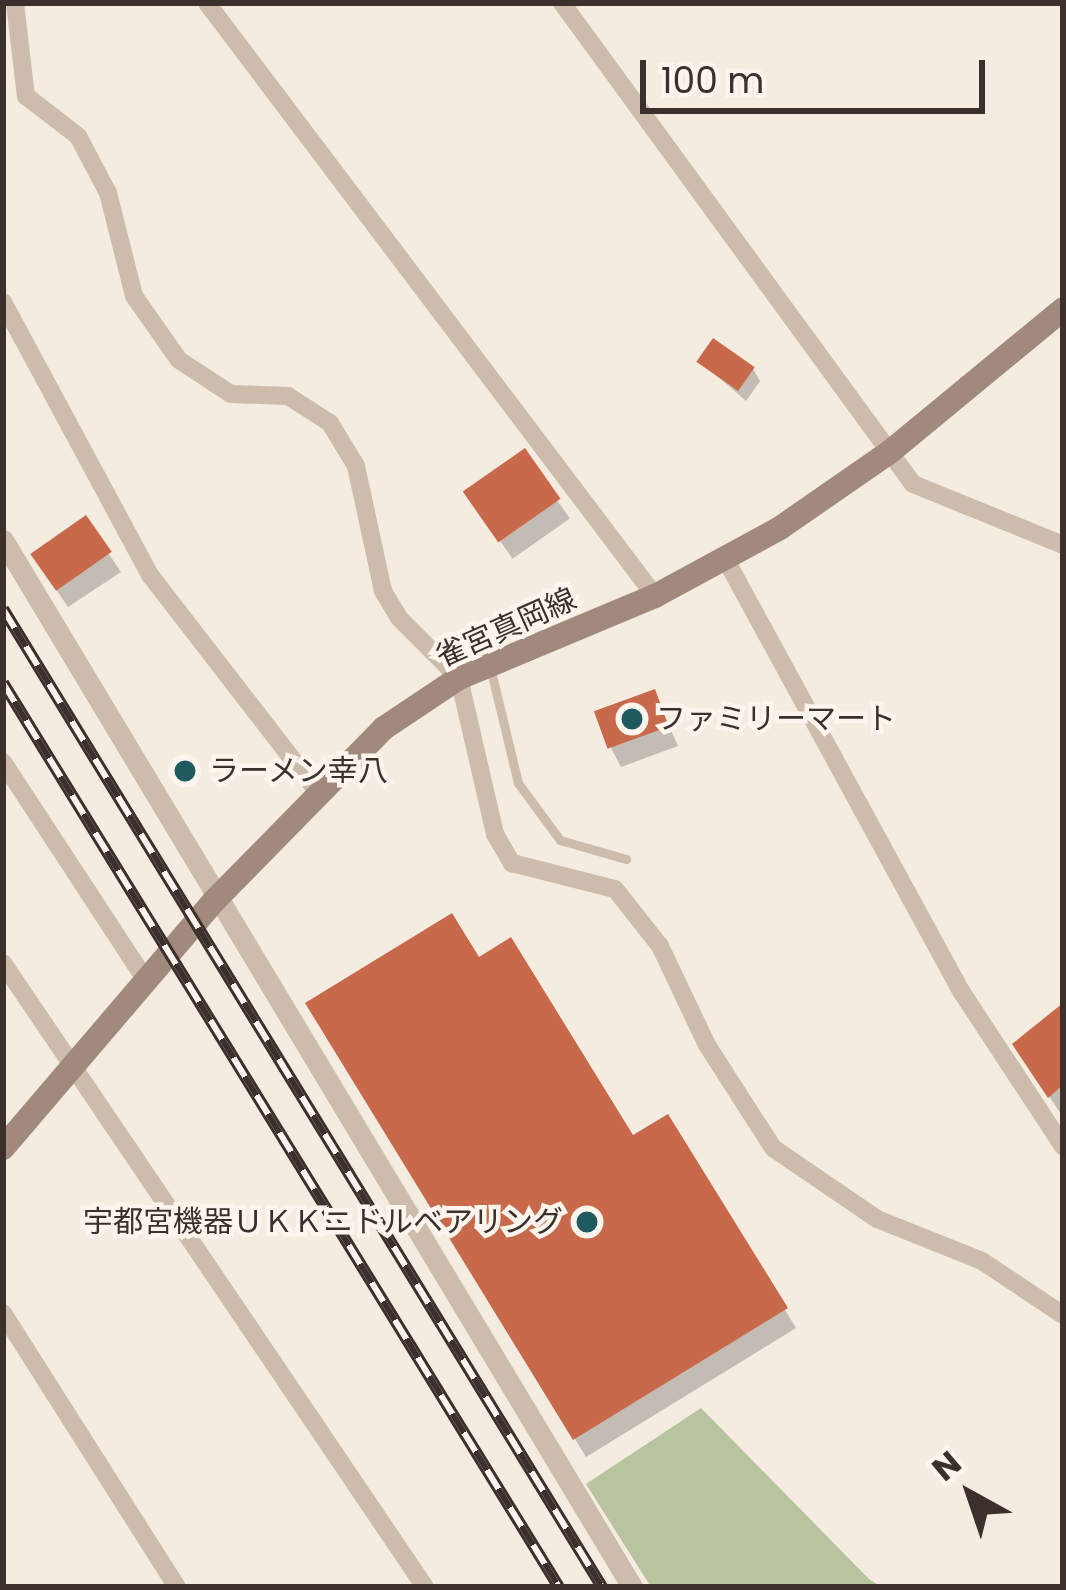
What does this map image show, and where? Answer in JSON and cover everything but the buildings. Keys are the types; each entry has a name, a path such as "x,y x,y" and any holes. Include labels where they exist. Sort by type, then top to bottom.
{"main road":[{"name":"雀宮真岡線","path":"3,1148 214,901 317,790 384,728 459,678 655,596 726,560 891,451 1063,309"}],"street":[{"path":"15,3 26,96 78,136 108,193 134,296 178,360 231,394 288,396 330,423 356,466 383,591 459,678 495,834 512,862 615,889 660,946 706,1046 773,1148 877,1219 982,1261 1063,1315"},
{"path":"207,3 655,596"},
{"path":"562,3 913,484 1063,545"},
{"path":"3,302 149,575 317,790"},
{"path":"3,540 214,901 632,1587"},
{"path":"726,560 961,991 1055,1121 1063,1146"},
{"path":"3,762 145,979"},
{"path":"3,963 424,1587"},
{"path":"3,1313 177,1587"}],"lane":[{"path":"489,665 518,783 560,840 626,859"}],"green space":[{"path":"701,1408 881,1587 651,1587 586,1484"}],"railway":[{"path":"3,609 602,1587"},
{"path":"3,683 559,1587"}],"place":[{"name":"ファミリーマート","path":"632,719"},
{"name":"ラーメン幸八","path":"185,771"},
{"name":"宇都宮機器ＵＫＫニドルベアリング","path":"587,1222"}]}
